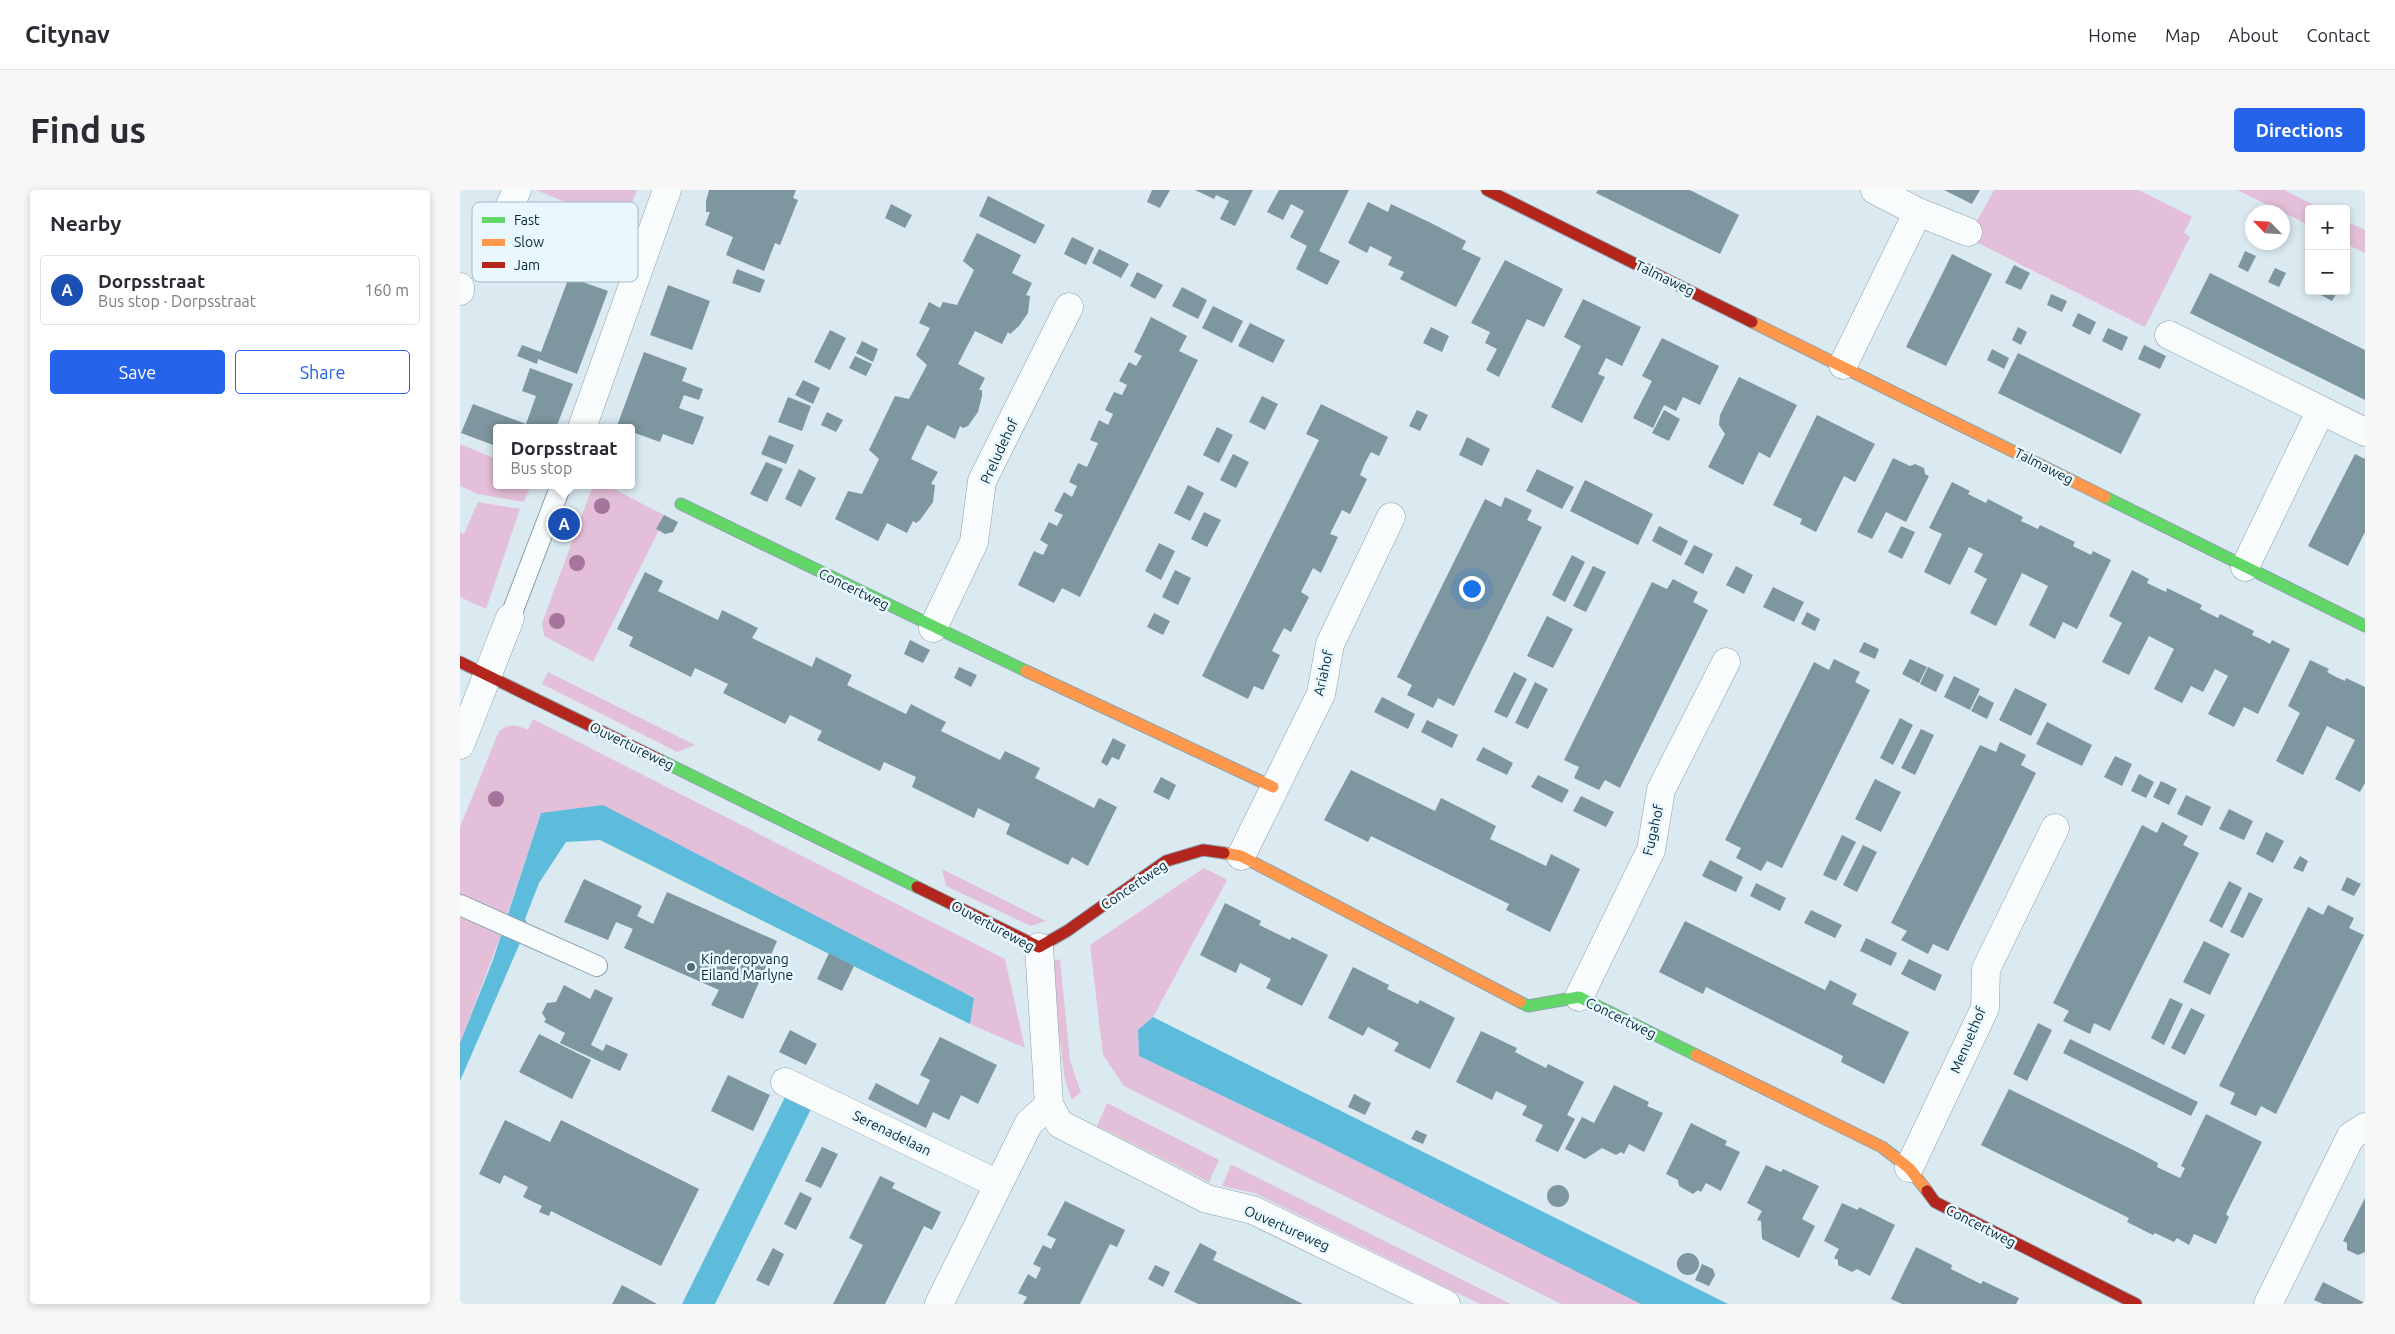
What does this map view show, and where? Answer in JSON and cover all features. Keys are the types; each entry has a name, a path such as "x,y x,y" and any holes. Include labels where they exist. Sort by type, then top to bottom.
{"street":[{"path":"512,202 517,190"},
{"path":"638,271 667,190"},
{"name":"Talmaweg","path":"1487,190 2365,626"},
{"path":"1875,190 1918,212 1968,232"},
{"path":"1842,365 1918,212"},
{"path":"583,424 634,282"},
{"name":"Preludehof","path":"933,628 974,542 982,482 1069,307"},
{"path":"2169,335 2365,432"},
{"path":"2246,567 2321,410"},
{"name":"Concertweg","path":"681,504 933,628 1273,787"},
{"name":"Ariahof","path":"1241,856 1273,787 1321,694 1330,644 1392,517"},
{"path":"460,745 510,618"},
{"name":"Ouvertureweg","path":"460,662 1039,947 1049,1105 1060,1124 1206,1199 1253,1210 1446,1304"},
{"name":"Fugahof","path":"1579,997 1652,850 1661,790 1726,662"},
{"name":"Menuethof","path":"1909,1168 1985,1008 1986,969 2055,828"},
{"name":"Concertweg","path":"1039,947 1067,931 1166,861 1203,850 1241,856 1528,1006 1579,997 1882,1147 1909,1168 1935,1202 2136,1304"},
{"name":"Serenadelaan","path":"785,1082 998,1184"},
{"path":"939,1304 1028,1123 1049,1105"},
{"path":"2268,1304 2351,1136 2365,1128"}],"lane":[{"path":"510,618 559,489"},
{"path":"460,905 597,966"}],"shaded area":[{"path":"536,190 637,190 632,202 565,202"},
{"path":"1994,190 2139,190 2192,217 2184,233 2190,237 2145,327 1968,238"},
{"path":"2237,190 2284,190 2314,205 2305,205 2305,223 2290,216 2290,205 2268,205"},
{"path":"2350,223 2365,230 2365,253 2350,246"},
{"path":"460,444 493,458 493,489 529,489 524,502 478,494 460,486"},
{"path":"592,489 614,489 666,516 593,662 544,636 542,623"},
{"path":"478,502 520,509 486,609 460,597 460,532 464,534"},
{"path":"548,672 695,745 677,752 542,684"},
{"path":"533,719 1005,959 1025,1048 970,1024 974,997 541,813 507,915 460,895 460,827 499,731 513,726 528,730"},
{"path":"1204,868 1227,880 1153,1017 1138,1030 1139,1056 1317,1141 1643,1304 1561,1304 1124,1086 1103,1055 1090,945"},
{"path":"942,869 1046,921 1031,926 946,886"},
{"path":"460,916 501,935 460,1043"},
{"path":"1060,959 1070,1061 1081,1092 1072,1100 1065,1080 1050,962"},
{"path":"1107,1103 1219,1160 1209,1182 1097,1126"},
{"path":"1231,1165 1511,1304 1480,1304 1255,1193 1222,1186"}],"water":[{"path":"603,805 974,998 970,1024 600,840 566,842 539,883 525,919 527,923 520,943 460,1081 460,1043 493,960 541,813"},
{"path":"1153,1017 1728,1304 1641,1304 1317,1141 1139,1056 1138,1030"},
{"path":"787,1093 813,1105 715,1304 682,1304"}],"building":[{"path":"709,190 796,190 793,198 798,200 780,245 775,243 764,271 726,255 733,237 705,225 710,212 706,212"},
{"path":"1152,190 1170,190 1160,208 1147,202"},
{"path":"1195,190 1253,190 1235,226 1220,219 1229,201 1216,195 1214,199"},
{"path":"1279,190 1349,190 1319,251 1340,261 1327,285 1296,269 1307,246 1290,237 1304,211 1291,204 1283,220 1267,212"},
{"path":"1598,190 1690,190 1739,215 1720,254 1596,193"},
{"path":"1944,190 1980,190 1972,204"},
{"path":"988,196 1045,225 1035,244 979,216"},
{"path":"1368,202 1388,212 1391,204 1429,222 1466,241 1462,249 1481,258 1456,307 1400,279 1404,272 1388,265 1392,257 1370,246 1367,253 1348,243"},
{"path":"891,204 912,215 905,228 885,218"},
{"path":"977,233 1021,255 1012,273 1032,283 1026,295 1030,296 1028,313 1019,326 1010,334 1008,332 1002,344 975,331 958,364 985,378 979,390 982,390 982,396 978,412 968,426 963,428 960,426 955,439 927,425 911,459 938,472 931,484 935,485 933,502 920,520 916,523 913,521 907,533 887,523 878,541 835,519 848,491 862,494 879,459 869,450 895,396 909,399 927,365 916,355 930,328 919,323 929,302 940,308 943,302 957,305 974,270 963,261"},
{"path":"1072,237 1094,248 1086,265 1064,254"},
{"path":"1099,249 1129,264 1121,278 1092,263"},
{"path":"2245,251 2256,256 2248,272 2238,267"},
{"path":"1952,254 1992,274 1946,366 1906,347"},
{"path":"1505,260 1563,289 1544,327 1527,319 1499,377 1486,370 1497,349 1485,343 1490,332 1471,323"},
{"path":"2014,265 2030,273 2021,290 2005,283"},
{"path":"2275,268 2286,273 2279,287 2268,282"},
{"path":"737,269 765,280 760,293 732,283"},
{"path":"1137,272 1163,285 1155,299 1130,286"},
{"path":"2210,273 2365,350 2365,400 2190,313"},
{"path":"567,282 583,282 608,291 577,374 538,359 537,364 517,356 522,345 541,352"},
{"path":"668,285 710,301 692,350 650,335"},
{"path":"1182,287 1207,300 1198,319 1172,306"},
{"path":"2051,294 2067,301 2062,312 2047,305"},
{"path":"2321,295 2336,295 2332,301"},
{"path":"1583,299 1641,327 1622,366 1606,358 1598,374 1605,377 1582,423 1551,407 1581,346 1564,337"},
{"path":"1213,306 1243,321 1232,343 1202,328"},
{"path":"2078,313 2096,322 2090,335 2072,326"},
{"path":"1151,317 1187,336 1179,351 1198,360 1080,597 1062,588 1054,603 1018,585 1034,551 1043,555 1048,545 1040,540 1049,522 1057,526 1063,515 1054,511 1064,492 1072,497 1077,486 1069,482 1078,463 1087,467 1098,443 1090,440 1099,420 1108,425 1113,414 1105,410 1114,392 1122,395 1127,385 1119,381 1129,362 1136,366 1142,356 1134,352"},
{"path":"1250,323 1285,340 1273,363 1238,346"},
{"path":"1431,327 1449,336 1442,352 1423,343"},
{"path":"2018,327 2027,332 2021,345 2012,340"},
{"path":"2108,328 2128,337 2122,351 2102,341"},
{"path":"830,330 846,338 830,370 814,362"},
{"path":"1662,338 1719,366 1700,405 1683,397 1676,411 1664,405 1653,428 1633,418 1652,381 1642,376"},
{"path":"862,341 878,349 873,362 856,353"},
{"path":"2144,345 2166,356 2160,369 2138,359"},
{"path":"1992,349 2009,358 2004,369 1987,360"},
{"path":"644,352 687,368 682,381 703,389 699,400 684,395 679,408 704,417 693,445 663,434 660,442 635,433 635,424 618,424"},
{"path":"2018,353 2141,414 2121,454 1998,393"},
{"path":"855,356 872,364 866,376 849,368"},
{"path":"530,368 573,384 558,424 526,424 536,396 522,391"},
{"path":"1739,377 1797,405 1770,458 1759,452 1743,485 1708,467 1725,434 1719,425 1720,415"},
{"path":"803,380 820,388 813,404 795,395"},
{"path":"1262,396 1278,404 1265,430 1249,422"},
{"path":"788,397 811,406 802,431 778,422"},
{"path":"473,404 526,424 493,424 493,445 461,433"},
{"path":"1321,404 1388,437 1379,456 1371,452 1365,463 1360,475 1367,479 1350,514 1342,510 1330,534 1338,537 1321,573 1313,568 1301,592 1309,597 1291,632 1284,628 1272,651 1280,655 1263,690 1254,686 1248,699 1202,676 1319,440 1306,434"},
{"path":"1417,410 1428,415 1420,431 1409,426"},
{"path":"1664,410 1680,419 1669,441 1652,433"},
{"path":"827,412 843,420 836,432 821,425"},
{"path":"1817,415 1875,444 1855,482 1844,476 1816,532 1800,524 1802,519 1773,505"},
{"path":"1217,427 1233,435 1219,463 1203,455"},
{"path":"769,435 794,445 786,464 761,454"},
{"path":"1467,437 1490,449 1482,466 1459,455"},
{"path":"1233,454 1249,462 1236,488 1220,480"},
{"path":"2355,454 2365,459 2365,532 2348,566 2308,546"},
{"path":"1893,458 1910,466 1915,464 1924,468 1925,474 1929,476 1906,522 1886,512 1872,539 1857,532"},
{"path":"766,462 783,469 767,502 750,494"},
{"path":"799,469 816,478 801,507 785,499"},
{"path":"1537,469 1574,487 1562,509 1526,491"},
{"path":"1585,480 1653,514 1638,545 1570,511"},
{"path":"1952,482 1970,491 1968,494 1986,503 1988,499 2023,517 2021,521 2038,529 2040,525 2075,542 2073,546 2091,555 2093,551 2111,560 2077,629 2063,622 2055,639 2029,625 2048,586 2022,573 1996,626 1970,613 1987,579 1974,572 1983,554 1969,547 1950,585 1924,572 1942,534 1929,528"},
{"path":"1188,485 1204,493 1190,521 1174,513"},
{"path":"1505,497 1532,510 1527,520 1542,527 1454,706 1438,698 1433,708 1407,695 1412,685 1397,677 1485,499 1501,507"},
{"path":"1204,512 1221,520 1207,547 1191,539"},
{"path":"664,515 678,522 673,532 665,534 656,529"},
{"path":"1659,526 1688,541 1681,556 1652,541"},
{"path":"1901,526 1915,532 1902,559 1888,552"},
{"path":"1159,543 1175,551 1161,580 1145,571"},
{"path":"1694,545 1713,554 1703,574 1684,564"},
{"path":"1572,555 1585,562 1565,602 1552,595"},
{"path":"1593,566 1606,572 1586,612 1573,606"},
{"path":"1736,566 1753,575 1744,594 1726,585"},
{"path":"1175,570 1191,578 1178,605 1162,597"},
{"path":"2132,570 2149,579 2147,583 2166,592 2167,588 2202,605 2200,609 2218,618 2220,614 2254,631 2252,635 2270,644 2272,640 2290,649 2258,714 2244,707 2234,727 2208,714 2228,676 2215,669 2203,692 2191,686 2182,703 2154,689 2174,649 2149,636 2129,675 2102,662 2122,623 2109,616"},
{"path":"645,572 663,581 658,591 718,620 722,610 758,628 752,638 812,667 816,657 852,675 847,685 906,714 911,704 946,722 941,731 1000,760 1005,751 1040,768 1035,778 1094,808 1099,798 1117,807 1088,866 1072,857 1068,865 1006,834 1010,824 978,808 974,818 912,787 916,777 884,762 880,771 817,740 822,731 790,715 785,724 723,693 728,684 695,668 691,677 629,646 633,637 617,629"},
{"path":"1673,579 1698,592 1693,602 1708,610 1620,788 1605,780 1599,790 1574,778 1579,767 1564,760 1652,582 1667,589"},
{"path":"1773,587 1804,602 1794,622 1763,607"},
{"path":"1807,612 1820,619 1815,631 1801,624"},
{"path":"1154,613 1170,621 1163,635 1147,627"},
{"path":"1547,616 1573,629 1553,668 1527,656"},
{"path":"910,640 930,650 923,663 904,654"},
{"path":"1864,642 1879,649 1875,659 1859,652"},
{"path":"1834,659 1860,672 1855,682 1870,690 1782,868 1767,861 1761,871 1736,858 1741,848 1725,840 1814,662 1829,670"},
{"path":"1910,659 1927,667 1919,683 1902,674"},
{"path":"2310,660 2329,669 2327,672 2336,677 2345,681 2346,678 2365,687 2365,783 2360,792 2335,779 2355,740 2327,726 2303,775 2276,761 2300,713 2288,706"},
{"path":"959,667 977,675 971,687 954,678"},
{"path":"1928,667 1944,675 1936,692 1920,684"},
{"path":"1514,672 1527,679 1507,718 1494,712"},
{"path":"1954,676 1980,689 1970,710 1944,697"},
{"path":"1535,682 1548,689 1528,729 1515,723"},
{"path":"2015,688 2047,704 2031,736 1999,720"},
{"path":"1979,695 1994,703 1987,719 1971,711"},
{"path":"1382,697 1415,714 1408,729 1374,712"},
{"path":"1900,718 1913,725 1893,765 1880,758"},
{"path":"1427,720 1458,735 1452,748 1421,732"},
{"path":"2047,722 2092,745 2082,766 2036,744"},
{"path":"1921,729 1934,735 1915,775 1901,768"},
{"path":"1113,738 1126,745 1119,760 1112,757 1107,766 1101,762"},
{"path":"2000,742 2026,755 2021,765 2036,773 1948,951 1933,944 1928,954 1901,940 1907,931 1891,923 1980,745 1996,752"},
{"path":"1483,747 1513,763 1507,775 1476,760"},
{"path":"2115,756 2132,764 2122,786 2104,777"},
{"path":"1351,770 1435,811 1441,798 1496,826 1490,839 1546,866 1551,854 1580,869 1550,932 1506,910 1509,904 1371,836 1368,842 1324,820"},
{"path":"2139,774 2154,782 2146,798 2131,791"},
{"path":"1538,775 1569,790 1562,803 1531,787"},
{"path":"1161,777 1176,785 1169,800 1153,792"},
{"path":"1875,779 1901,792 1881,832 1855,819"},
{"path":"2161,781 2177,789 2169,805 2153,797"},
{"path":"2186,795 2211,807 2202,826 2177,814"},
{"path":"1581,796 1614,812 1606,827 1573,811"},
{"path":"2229,809 2253,821 2244,840 2219,829"},
{"path":"2162,822 2188,836 2183,845 2199,853 2110,1031 2094,1023 2090,1034 2063,1021 2069,1011 2053,1003 2142,825 2157,833"},
{"path":"2266,832 2284,841 2273,863 2256,854"},
{"path":"1842,835 1856,842 1836,881 1823,875"},
{"path":"1863,845 1877,852 1857,892 1843,885"},
{"path":"2300,856 2308,861 2303,872 2293,868"},
{"path":"1710,860 1743,877 1736,892 1702,876"},
{"path":"2347,877 2361,884 2354,896 2341,890"},
{"path":"584,879 642,906 637,916 653,924 667,892 777,941 743,1019 711,1005 719,990 624,948 633,929 616,922 608,940 564,922"},
{"path":"2229,881 2242,888 2222,928 2209,921"},
{"path":"1756,883 1786,898 1780,911 1750,896"},
{"path":"2249,892 2263,899 2243,938 2230,932"},
{"path":"1225,903 1261,921 1259,925 1290,940 1292,937 1328,955 1302,1006 1266,988 1271,979 1240,963 1236,973 1200,955"},
{"path":"2328,905 2354,918 2349,928 2364,935 2276,1114 2261,1106 2256,1116 2230,1104 2235,1093 2219,1086 2308,907 2323,915"},
{"path":"1811,910 1842,925 1835,938 1804,923"},
{"path":"1685,921 1825,990 1830,980 1857,994 1852,1004 1909,1032 1884,1084 1841,1062 1843,1056 1706,987 1703,994 1659,972"},
{"path":"1866,938 1897,953 1891,966 1860,951"},
{"path":"2204,941 2230,954 2210,995 2183,982"},
{"path":"829,953 854,966 842,991 817,979"},
{"path":"1909,959 1942,975 1935,991 1901,974"},
{"path":"1353,967 1389,985 1387,989 1418,1004 1420,1000 1455,1018 1430,1069 1394,1051 1399,1043 1368,1027 1363,1036 1328,1018"},
{"path":"564,985 590,999 595,989 613,998 591,1045 603,1051 606,1044 628,1054 620,1071 560,1043 565,1033 544,1022 546,1019 542,1013 547,1003 556,1002"},
{"path":"2170,998 2183,1004 2164,1045 2151,1038"},
{"path":"2191,1008 2205,1015 2185,1055 2171,1048"},
{"path":"2038,1023 2052,1030 2027,1081 2013,1074"},
{"path":"790,1030 817,1044 806,1065 779,1052"},
{"path":"1481,1031 1517,1048 1515,1052 1546,1068 1548,1064 1584,1082 1567,1115 1575,1119 1558,1152 1535,1141 1543,1125 1522,1115 1527,1106 1496,1091 1492,1100 1456,1082"},
{"path":"539,1034 591,1060 572,1099 519,1072"},
{"path":"940,1037 997,1065 978,1104 961,1095 949,1120 933,1112 926,1128 868,1099 876,1083 918,1105 930,1080 920,1075"},
{"path":"2070,1039 2198,1102 2191,1116 2063,1053"},
{"path":"728,1075 770,1095 753,1131 711,1111"},
{"path":"1614,1085 1649,1102 1647,1106 1663,1113 1644,1152 1629,1144 1624,1154 1621,1152 1616,1155 1602,1148 1585,1159 1565,1149 1582,1117 1594,1123"},
{"path":"2009,1089 2137,1152 2158,1163 2157,1167 2180,1178 2185,1168 2181,1166 2206,1114 2262,1142 2226,1214 2229,1217 2216,1244 2194,1234 2189,1245 2177,1238 2174,1242 2155,1233 2153,1235 2127,1222 2129,1218 1981,1145"},
{"path":"1354,1094 1371,1103 1365,1115 1348,1107"},
{"path":"505,1120 550,1142 561,1120 699,1189 661,1266 551,1211 549,1216 539,1212 542,1206 523,1197 528,1187 504,1175 500,1184 479,1174"},
{"path":"1691,1123 1727,1141 1725,1145 1740,1152 1721,1191 1706,1183 1701,1192 1698,1190 1693,1194 1679,1186 1678,1180 1666,1174"},
{"path":"1416,1130 1427,1135 1423,1144 1411,1139"},
{"path":"822,1147 838,1154 821,1188 805,1181"},
{"path":"1766,1165 1781,1172 1783,1169 1819,1186 1802,1219 1815,1226 1799,1258 1762,1239 1761,1221 1757,1220 1762,1211 1747,1203"},
{"path":"880,1176 895,1183 892,1188 941,1212 932,1230 924,1226 885,1304 833,1304 863,1245 849,1238"},
{"path":"1558,1185 1566,1188 1569,1196 1566,1204 1558,1207 1550,1204 1547,1196 1550,1188"},
{"path":"800,1192 812,1198 796,1230 784,1224"},
{"path":"2365,1198 2365,1252 2358,1255 2347,1250 2347,1243 2343,1241"},
{"path":"1065,1201 1125,1230 1117,1247 1110,1244 1080,1304 1023,1304 1027,1297 1018,1293 1028,1274 1036,1279 1041,1268 1033,1264 1043,1245 1051,1249 1056,1239 1047,1235"},
{"path":"1842,1203 1858,1210 1859,1207 1895,1225 1870,1276 1857,1269 1852,1272 1838,1265 1838,1260 1834,1258 1839,1249 1824,1241"},
{"path":"1200,1243 1217,1252 1213,1260 1303,1304 1198,1304 1174,1292"},
{"path":"1916,1247 1952,1265 1951,1269 1981,1284 1983,1281 2019,1298 2016,1304 1902,1304 1891,1299"},
{"path":"773,1248 784,1254 769,1286 756,1280"},
{"path":"1688,1253 1696,1256 1699,1264 1696,1272 1688,1275 1680,1272 1677,1264 1680,1256"},
{"path":"1702,1264 1713,1269 1715,1275 1709,1286 1695,1280"},
{"path":"1155,1265 1170,1272 1163,1287 1148,1279"},
{"path":"2323,1282 2365,1304 2323,1304 2314,1300"},
{"path":"622,1285 657,1304 612,1304"}],"traffic: fast":[{"path":"2105,497 2365,626"},
{"path":"681,504 1026,671"},
{"path":"660,760 917,887"},
{"path":"1520,1002 1528,1006 1579,997 1696,1055"}],"traffic: slow":[{"path":"1752,322 2105,497"},
{"path":"1026,671 1273,787"},
{"path":"1224,853 1241,856 1520,1002"},
{"path":"1696,1055 1882,1147 1909,1168 1927,1191"}],"traffic: jam":[{"path":"1487,190 1752,322"},
{"path":"460,662 660,760"},
{"path":"917,887 1039,947 1067,931 1166,861 1203,850 1224,853"},
{"path":"1927,1191 1935,1202 2136,1304"}],"place":[{"name":"Dorpsstraat","path":"564,524"},
{"name":"Kinderopvang Eiland Marlyne","path":"691,967"}]}
